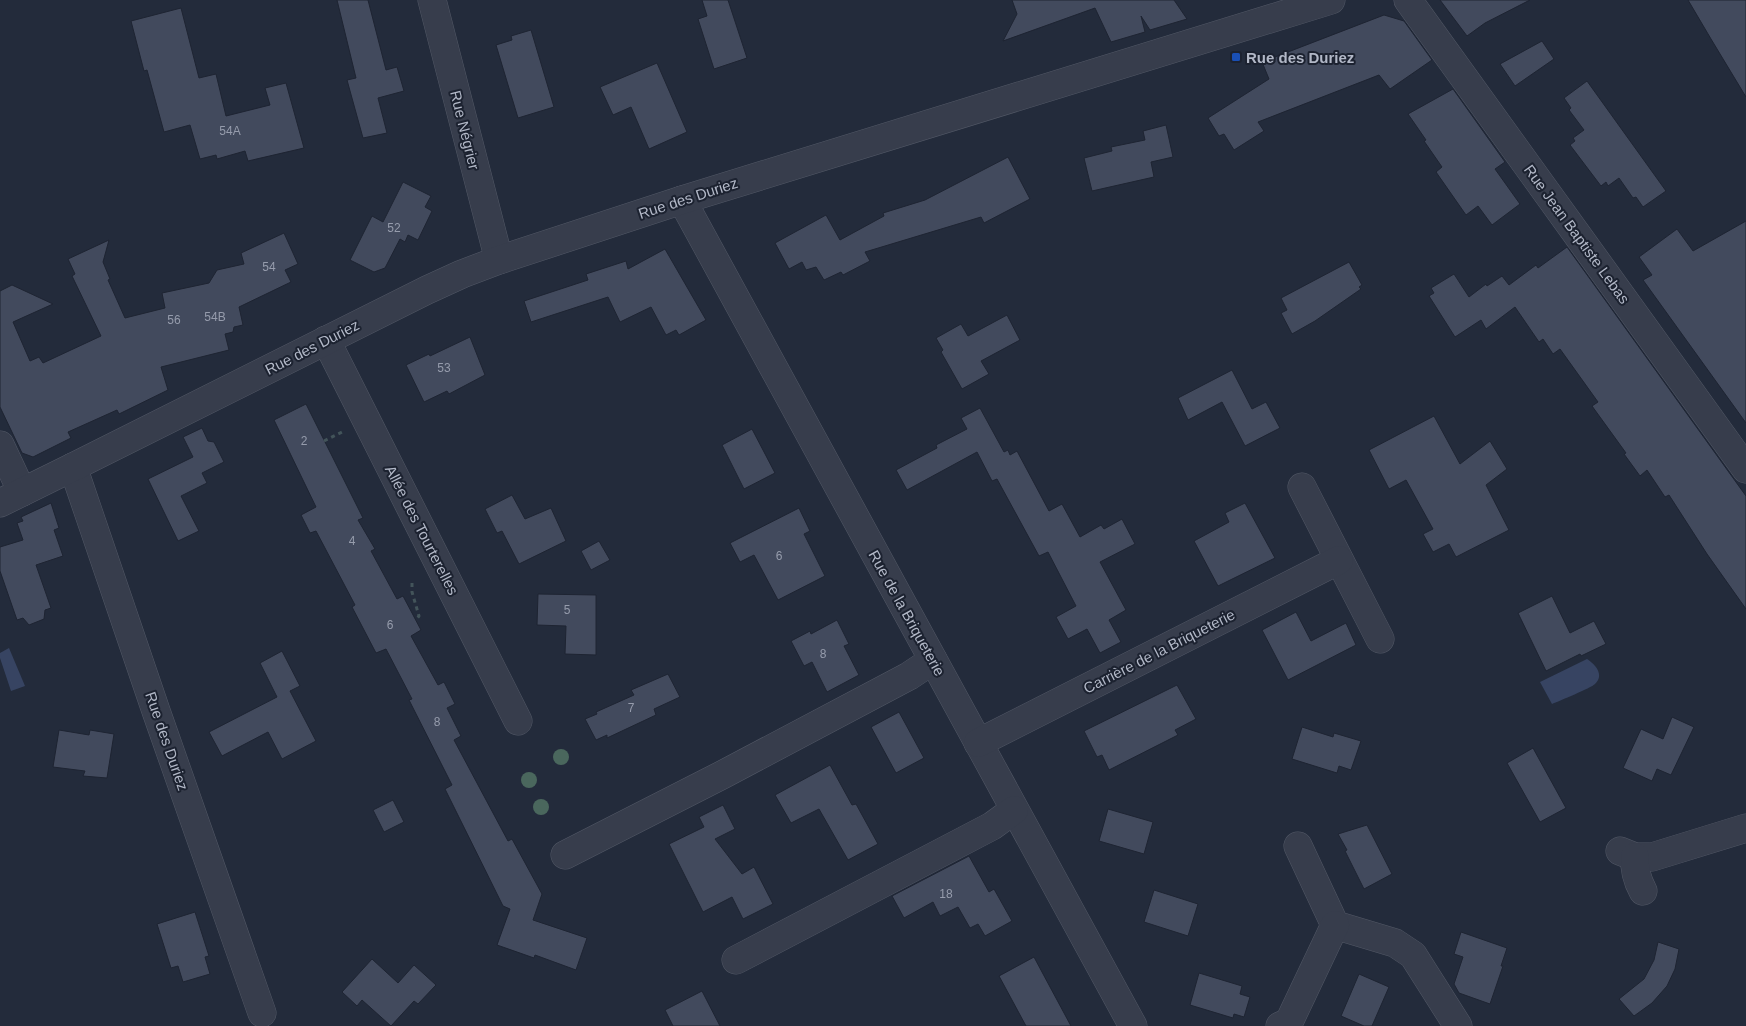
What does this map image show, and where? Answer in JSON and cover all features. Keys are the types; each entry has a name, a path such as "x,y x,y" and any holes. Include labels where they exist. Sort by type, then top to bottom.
{"street":[{"name":"Rue Négrier","path":"432,0 498,260"},
{"name":"Rue des Duriez","path":"11,497 441,283 498,260 682,200 1330,0"},
{"name":"Rue Jean Baptiste Lebas","path":"1408,0 1746,469"},
{"name":"Rue de la Briqueterie","path":"682,200 1132,1026"},
{"name":"Allée des Tourterelles","path":"326,340 518,721"},
{"path":"1,446 11,497"},
{"name":"Rue des Duriez","path":"74,467 262,1013"},
{"path":"1302,487 1380,638"},
{"name":"Carrière de la Briqueterie","path":"978,743 1339,560"},
{"path":"565,855 900,681 933,660"},
{"path":"736,960 992,826 1014,810"},
{"path":"1643,891 1628,854 1652,857 1746,828"},
{"path":"1298,846 1335,925 1395,943 1413,955 1458,1026"},
{"path":"1287,1025 1335,925"}],"path":[{"path":"412,583 412,592 419,616 416,620"}],"water":[{"path":"9,648 25,686 11,691 0,658 0,653"},
{"path":"1587,659 1598,670 1598,681 1588,688 1552,704 1540,682"}],"building":[{"path":"337,0 368,0 386,70 397,67 404,91 378,98 387,133 363,138 347,80 356,78"},
{"path":"702,0 728,0 747,58 714,69 698,19 707,16"},
{"path":"1012,0 1174,0 1187,19 1150,30 1141,16 1145,32 1111,42 1095,8 1003,41 1017,14"},
{"path":"1440,0 1530,0 1485,23 1467,36"},
{"path":"1688,0 1746,0 1746,97 1711,39"},
{"path":"181,8 199,78 216,74 226,116 270,105 265,88 286,83 304,148 248,161 245,151 217,159 216,155 200,159 190,125 164,132 147,70 144,71 131,21"},
{"path":"1384,15 1404,21 1432,60 1390,89 1379,75 1258,122 1264,131 1234,150 1224,134 1219,136 1208,118 1269,79 1262,62"},
{"path":"531,30 554,107 518,118 496,45 512,40 511,36"},
{"path":"1542,41 1554,59 1515,86 1500,64"},
{"path":"657,63 687,132 649,149 631,107 613,115 600,87"},
{"path":"1587,81 1666,191 1643,207 1636,197 1633,198 1619,178 1608,186 1606,182 1601,186 1570,145 1575,141 1573,138 1584,130 1569,110 1571,108 1564,98"},
{"path":"1453,89 1505,162 1495,169 1520,204 1492,225 1478,206 1466,215 1436,172 1442,167 1408,114"},
{"path":"1166,125 1173,157 1151,162 1154,177 1092,191 1084,158 1112,151 1111,147 1145,140 1143,131"},
{"path":"1008,157 1030,199 984,223 981,217 865,252 870,261 843,275 841,272 824,280 816,267 806,270 802,262 789,269 775,243 826,215 840,240 884,216 883,213 925,200"},
{"path":"403,182 431,196 425,207 432,211 418,240 408,235 405,242 400,239 385,268 374,272 350,260 372,216 383,222"},
{"path":"1746,221 1746,423 1643,280 1652,275 1639,257 1677,229 1693,251"},
{"path":"284,233 298,264 285,270 291,282 239,307 243,325 234,327 233,332 225,334 229,350 161,367 168,390 119,414 117,410 68,432 71,438 33,457 22,453 0,407 0,291 12,285 53,304 13,322 30,361 39,357 43,363 101,336 72,276 75,274 68,259 109,240 103,262 110,279 108,280 125,318 165,308 162,293 209,283 217,270 244,264 241,253"},
{"path":"1567,247 1746,496 1746,609 1707,554 1669,495 1665,497 1647,470 1640,476 1624,454 1626,453 1592,406 1598,402 1560,349 1553,354 1543,339 1539,342 1515,307 1486,329 1481,320 1455,337 1429,296 1434,293 1431,288 1454,274 1469,297 1486,284 1487,286 1502,276 1509,285 1536,265 1538,268"},
{"path":"665,249 706,320 679,335 676,330 666,335 651,307 620,322 608,297 531,322 524,301 588,280 586,274 626,261 628,269"},
{"path":"1349,262 1362,285 1359,287 1361,289 1315,321 1292,334 1281,313 1287,310 1281,298"},
{"path":"1007,315 1020,340 981,361 989,374 962,389 941,352 943,350 936,338 961,324 968,336"},
{"path":"470,337 485,375 449,394 447,391 424,402 406,365"},
{"path":"1232,370 1252,409 1266,402 1280,428 1245,446 1222,402 1188,420 1178,398"},
{"path":"306,404 363,518 358,520 375,549 371,551 397,599 403,596 421,630 411,636 438,685 444,682 455,704 447,708 461,736 454,740 508,841 512,839 542,894 533,920 587,938 576,970 535,955 534,958 497,945 510,909 503,906 445,789 452,785 409,700 412,699 386,649 376,653 352,607 355,605 316,531 310,533 301,515 316,507 274,420"},
{"path":"980,408 1004,452 1008,450 1010,455 1017,451 1049,511 1062,504 1080,537 1101,525 1104,529 1122,519 1135,544 1100,562 1126,610 1109,620 1121,642 1100,653 1087,629 1068,639 1056,617 1076,606 1048,552 1039,556 997,479 992,481 977,452 907,490 896,470 937,448 936,445 967,429 961,418"},
{"path":"1434,416 1460,464 1490,441 1507,469 1486,485 1509,530 1456,557 1449,544 1433,552 1423,534 1433,529 1406,480 1389,489 1369,450"},
{"path":"202,428 208,441 214,442 224,462 202,473 207,483 181,496 199,531 178,541 148,479 193,457 183,437"},
{"path":"752,429 775,473 744,489 722,445"},
{"path":"512,495 525,519 551,508 566,541 519,564 502,531 497,533 485,509"},
{"path":"51,503 59,528 54,530 63,556 36,565 51,608 45,610 44,619 29,625 23,618 17,620 0,571 0,547 23,540 17,523 23,521 21,517"},
{"path":"1245,503 1275,558 1218,586 1194,541 1229,522 1225,513"},
{"path":"799,508 810,531 804,534 825,576 778,600 754,555 740,562 730,543"},
{"path":"599,541 610,560 591,570 581,551"},
{"path":"538,594 596,595 596,655 565,654 566,626 537,625"},
{"path":"1552,596 1570,633 1594,621 1606,644 1581,656 1580,654 1546,671 1518,613"},
{"path":"1296,612 1311,641 1346,623 1356,645 1288,680 1262,630"},
{"path":"837,620 849,644 844,646 859,675 827,692 812,662 804,666 791,641 810,631 811,634"},
{"path":"282,651 300,686 290,691 316,741 282,759 268,732 222,756 209,732 277,697 260,663"},
{"path":"668,674 680,697 654,709 656,715 607,738 607,735 596,740 585,719 634,695 631,690"},
{"path":"1177,685 1196,719 1175,730 1178,735 1109,770 1102,755 1097,757 1084,731"},
{"path":"899,712 924,758 896,773 871,727"},
{"path":"1672,717 1694,727 1671,775 1657,769 1652,781 1623,768 1641,729 1663,739"},
{"path":"1302,727 1333,737 1334,733 1361,741 1351,770 1339,766 1337,773 1292,759"},
{"path":"59,730 89,735 90,730 114,734 107,778 83,776 85,771 53,767"},
{"path":"1533,748 1566,808 1540,822 1507,763"},
{"path":"830,765 852,805 856,804 878,844 848,860 819,809 791,823 775,795"},
{"path":"393,800 404,822 384,832 373,810"},
{"path":"723,805 735,829 715,839 742,874 754,867 773,904 743,919 732,897 703,912 669,844 704,827 699,817"},
{"path":"1108,809 1153,822 1144,854 1099,841"},
{"path":"1367,825 1392,874 1364,889 1338,834"},
{"path":"969,856 989,892 994,889 1012,921 985,936 978,924 970,928 958,907 940,916 933,902 904,918 892,896"},
{"path":"1154,890 1198,904 1188,936 1144,922"},
{"path":"195,912 209,956 205,957 210,974 183,982 178,966 171,968 157,924"},
{"path":"1461,932 1507,948 1490,1004 1459,993 1454,984 1463,957 1454,954"},
{"path":"1658,942 1679,949 1675,969 1667,986 1652,1003 1634,1016 1619,999 1644,979 1654,960"},
{"path":"1034,957 1071,1026 1026,1026 999,976"},
{"path":"372,959 398,983 414,965 436,985 418,1004 414,1001 391,1026 362,1000 357,1006 342,992"},
{"path":"1199,973 1242,986 1240,994 1250,997 1244,1017 1234,1014 1233,1018 1190,1005"},
{"path":"1359,974 1389,987 1372,1026 1364,1026 1341,1016"},
{"path":"702,991 720,1026 673,1026 665,1010"}],"place":[{"name":"Rue des Duriez","path":"1236,57"}]}
